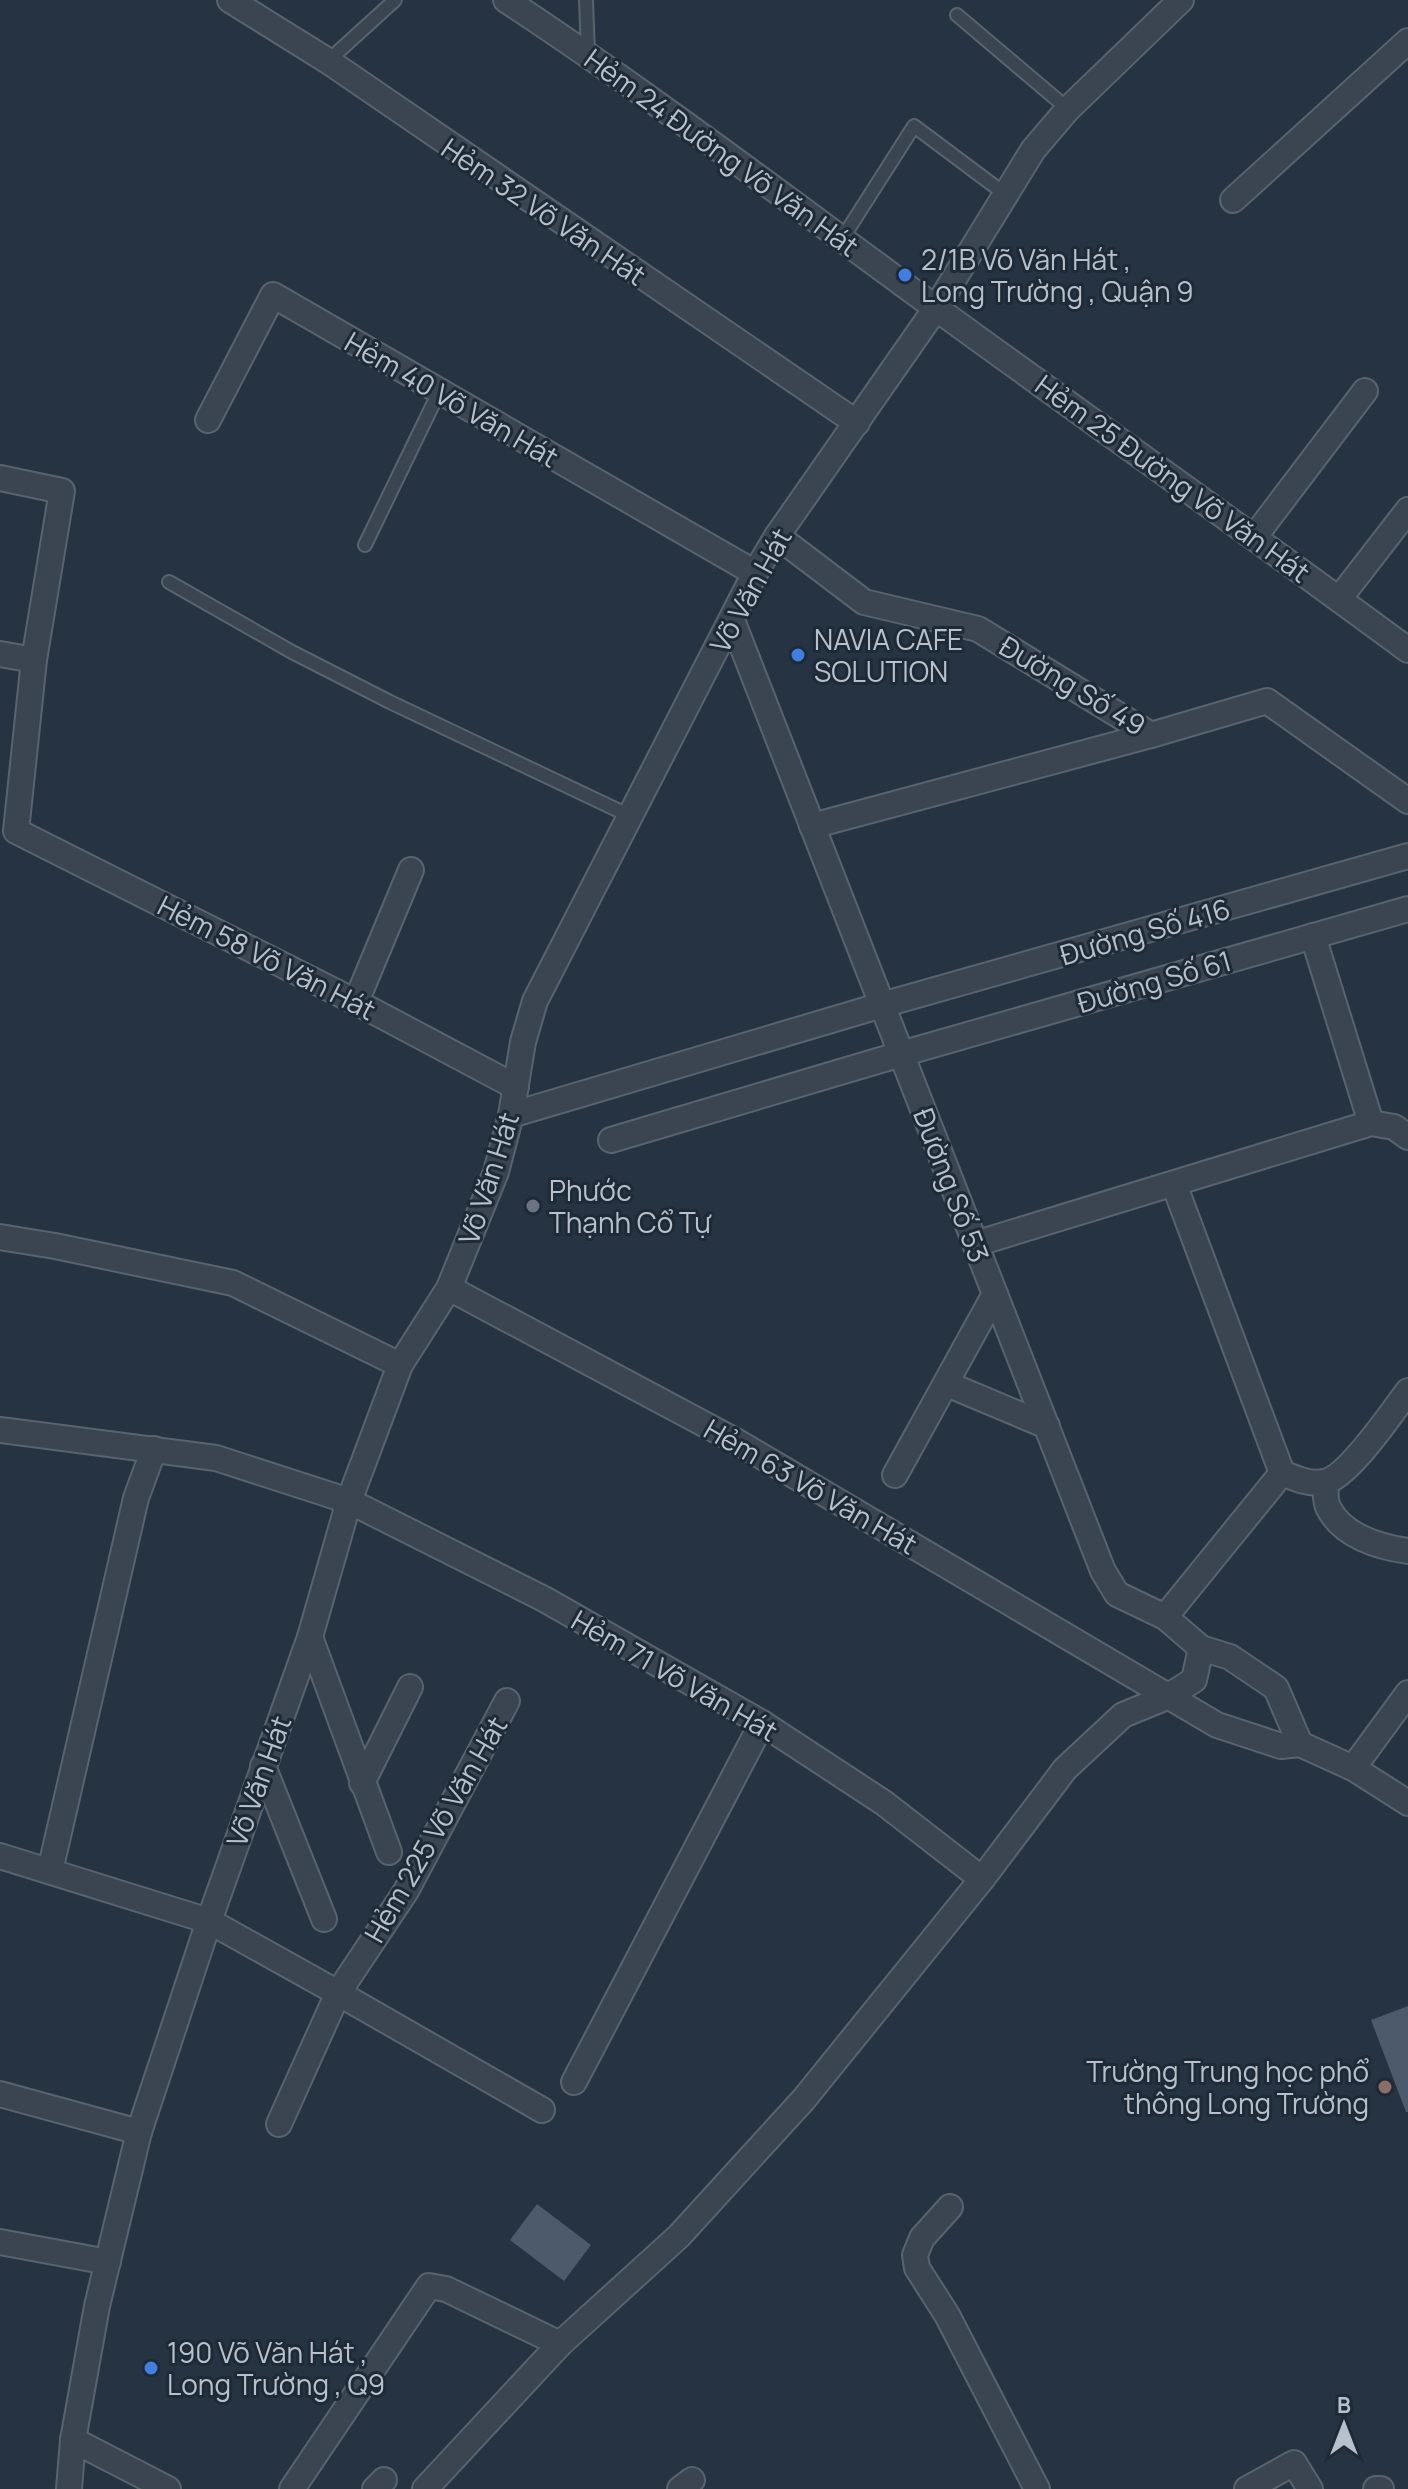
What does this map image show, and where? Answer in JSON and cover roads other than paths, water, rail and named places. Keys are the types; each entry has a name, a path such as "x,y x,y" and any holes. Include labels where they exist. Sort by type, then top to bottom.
{"street":[{"name":"Hẻm 32 Võ Văn Hát","path":"230,0 328,61 857,423"},
{"name":"Hẻm 24 Đường Võ Văn Hát","path":"506,0 588,54 936,308"},
{"name":"Võ Văn Hát","path":"69,2489 73,2440 108,2262 139,2132 209,1921 310,1637 349,1501 400,1365 449,1288 496,1172 511,1115 523,1042 535,1001 755,573 777,536 936,308 1033,150 1068,109 1181,0"},
{"path":"1233,200 1408,41"},
{"name":"Hẻm 40 Võ Văn Hát","path":"208,420 273,295 755,573"},
{"name":"Hẻm 25 Đường Võ Văn Hát","path":"936,308 1255,536 1408,650"},
{"path":"1255,536 1365,391"},
{"path":"0,478 62,491 34,660 11,771"},
{"path":"1339,599 1408,510"},
{"name":"Đường Số 49","path":"777,536 864,602 978,629 1151,735 1267,701 1408,801"},
{"name":"Đường Số 53","path":"732,620 1103,1571 1117,1594 1165,1617 1201,1648 1230,1657 1276,1688 1300,1744"},
{"path":"0,654 34,660"},
{"path":"812,826 1151,735"},
{"name":"Hẻm 58 Võ Văn Hát","path":"11,771 16,831 356,1002 516,1087"},
{"name":"Đường Số 416","path":"511,1115 882,1005 1408,856"},
{"path":"356,1002 411,870"},
{"name":"Đường Số 61","path":"611,1140 1408,909"},
{"path":"1313,936 1371,1123"},
{"path":"975,1244 1371,1123 1394,1127 1408,1137"},
{"path":"1174,1184 1282,1473 1301,1480 1325,1482 1348,1468 1408,1391"},
{"path":"0,1237 233,1283 400,1365"},
{"name":"Hẻm 63 Võ Văn Hát","path":"449,1288 734,1440 1217,1725 1281,1746 1300,1744 1353,1768 1408,1803"},
{"path":"895,1475 995,1294"},
{"path":"947,1384 1047,1426"},
{"name":"Hẻm 71 Võ Văn Hát","path":"0,1430 216,1458 349,1501 544,1599 762,1723 884,1803 982,1879"},
{"path":"50,1871 136,1498 154,1449"},
{"path":"1165,1617 1282,1473"},
{"path":"1325,1482 1327,1506 1343,1526 1372,1543 1408,1551"},
{"path":"310,1637 389,1852"},
{"path":"425,2489 560,2344 679,2236 804,2099 982,1879 1065,1769 1123,1715 1167,1697 1194,1680 1201,1648"},
{"path":"362,1783 410,1687"},
{"path":"1353,1768 1408,1693"},
{"name":"Hẻm 225 Võ Văn Hát","path":"279,2124 338,1993 406,1891 507,1701"},
{"path":"574,2082 762,1723"},
{"path":"263,1766 324,1919"},
{"path":"0,1856 209,1921 542,2110"},
{"path":"0,2094 139,2132"},
{"path":"950,2207 922,2238 915,2255 917,2268 947,2315 1037,2489"},
{"path":"0,2242 108,2262"},
{"path":"292,2489 429,2286 446,2289 560,2344"},
{"path":"73,2440 168,2489"},
{"path":"1247,2489 1294,2463 1310,2489"}],"lane":[{"path":"328,61 395,0"},
{"path":"586,0 588,54"},
{"path":"957,15 1068,109"},
{"path":"842,239 914,126 1005,194"},
{"path":"365,545 439,392"},
{"path":"169,582 292,652 390,702 630,816"}],"place":[{"name":"2/1B Võ Văn Hát , Long Trường , Quận 9","path":"905,275"},
{"name":"NAVIA CAFE SOLUTION","path":"798,655"},
{"name":"Phước Thạnh Cổ Tự","path":"533,1206"},
{"name":"Trường Trung học phổ thông Long Trường","path":"1385,2087"},
{"name":"190 Võ Văn Hát , Long Trường , Q9","path":"151,2368"}]}
